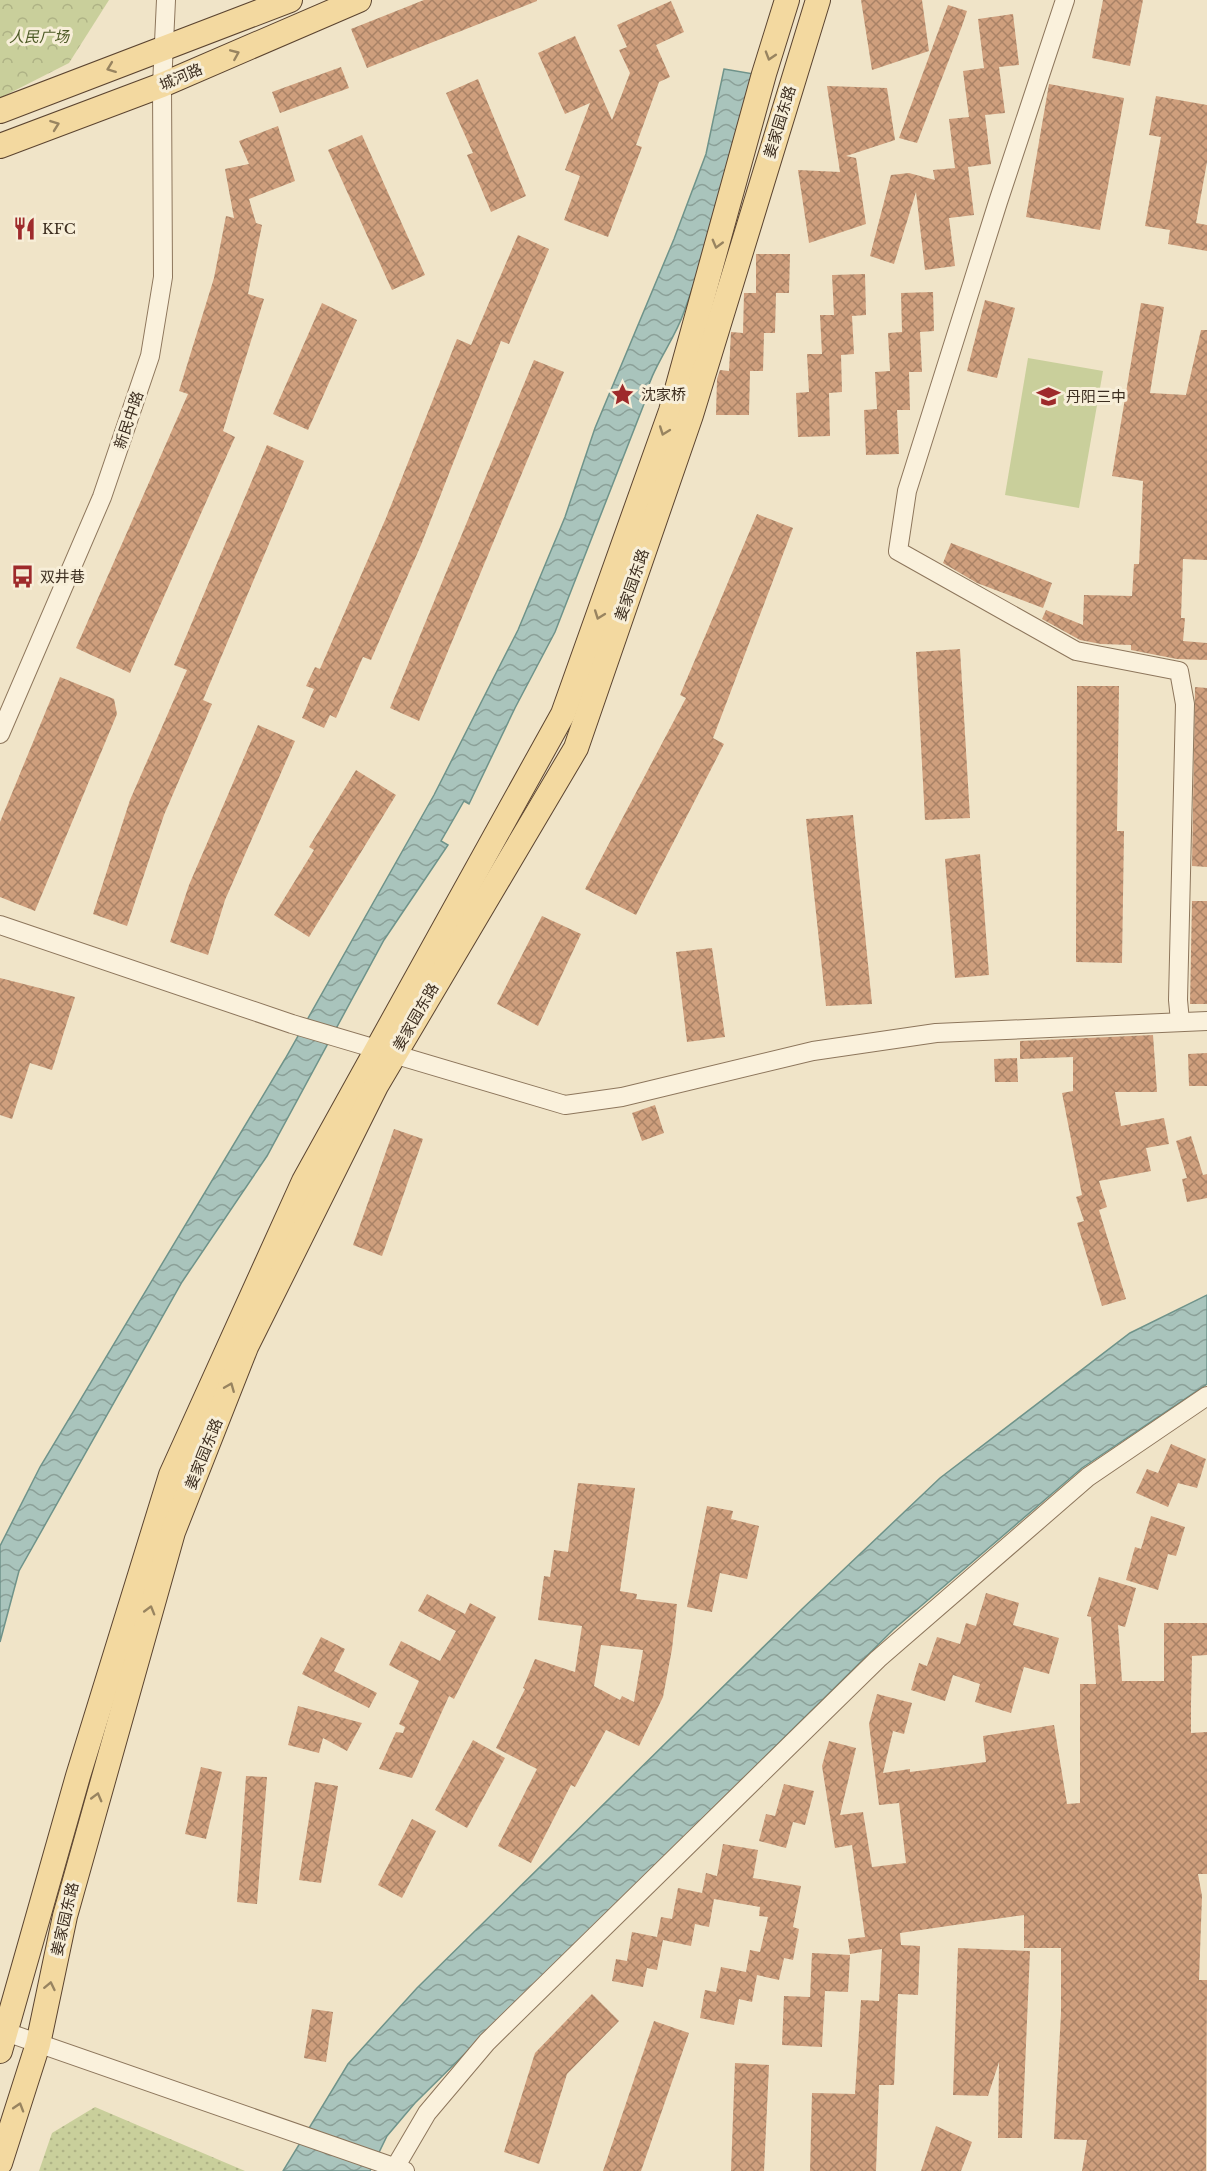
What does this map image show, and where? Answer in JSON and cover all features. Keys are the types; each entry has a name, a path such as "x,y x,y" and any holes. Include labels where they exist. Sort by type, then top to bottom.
{"main road":[{"path":"0,111 290,0"},
{"name":"城河路","path":"0,146 162,85 359,0"},
{"name":"姜家园东路","path":"0,2163 38,2044 68,1904 173,1532 246,1347 385,1053 563,714 671,411 764,74 787,0"},
{"name":"姜家园东路","path":"2,2038 78,1776 171,1475 304,1181 576,748 691,415 818,0"}],"street":[{"name":"新民中路","path":"0,734 102,497 150,356 163,277 162,85 165,0"},
{"path":"1065,0 998,202 908,491 898,551 1076,651 1179,671 1185,704 1178,988 1180,1021"},
{"path":"0,925 347,1042 565,1105 622,1097 813,1051 936,1033 1207,1021"},
{"path":"2,2038 38,2044 377,2160 397,2170 427,2113 487,2042 878,1659 1088,1477 1207,1396"}],"green space":[{"name":"人民广场","path":"0,0 109,0 69,63 0,98"},
{"path":"1028,358 1103,371 1079,508 1005,495"},
{"path":"95,2107 245,2171 39,2171 52,2133"}],"water":[{"path":"724,69 754,74 704,254 679,324 651,380 644,404 555,632 469,804 464,801 441,841 448,845 384,940 267,1156 182,1282 19,1571 0,1642 0,1546 40,1467 285,1059 434,795 518,630 565,517 595,428 674,239 706,154"},
{"path":"1207,1295 1207,1384 1082,1468 893,1630 415,2103 387,2136 370,2171 283,2171 348,2064 417,1988 801,1610 940,1478 1130,1333"}],"building":[{"path":"424,0 537,1 367,68 351,29"},
{"path":"861,0 922,0 929,51 872,70"},
{"path":"1103,0 1143,0 1130,66 1092,58"},
{"path":"671,1 684,32 656,45 670,77 659,82 636,145 642,147 608,237 564,220 580,176 565,170 590,103 565,114 538,53 575,36 612,120 630,73 619,50 627,47 617,25"},
{"path":"948,5 967,11 962,26 917,143 899,138"},
{"path":"1013,14 1019,65 999,67 1005,113 985,115 991,164 968,167 974,215 949,218 955,266 925,270 916,192 894,264 870,256 891,175 909,173 935,180 933,170 955,168 949,119 969,117 963,71 984,68 978,19"},
{"path":"341,67 349,88 280,113 272,92"},
{"path":"478,79 526,196 491,212 467,155 473,153 446,93"},
{"path":"1049,84 1124,98 1100,230 1026,217"},
{"path":"827,86 887,88 895,140 846,156 856,158 866,224 809,243 798,170 840,172"},
{"path":"1156,96 1207,105 1207,162 1196,223 1207,225 1207,251 1168,244 1170,230 1145,226 1161,137 1149,135"},
{"path":"278,126 295,181 249,199 256,223 262,225 248,294 264,299 223,431 235,437 130,673 76,648 188,394 179,391 214,278 226,216 234,218 225,169 249,164 239,141"},
{"path":"362,135 425,275 392,290 328,150"},
{"path":"518,235 549,249 509,344 501,341 421,545 371,660 363,657 336,718 330,715 324,728 302,718 314,689 306,686 315,667 320,669 386,518 457,339 471,345"},
{"path":"756,254 790,254 789,293 776,293 775,333 764,333 763,371 750,371 749,415 716,415 717,379 720,370 729,371 731,332 743,333 744,293 756,293"},
{"path":"865,274 866,315 852,316 854,354 841,355 842,392 829,393 830,436 798,437 796,393 809,392 807,354 822,354 820,315 834,315 832,275"},
{"path":"933,292 934,331 920,332 922,372 909,372 910,410 897,410 899,454 866,455 864,410 877,409 875,372 890,371 888,333 902,332 901,293"},
{"path":"985,300 1015,308 997,378 967,371"},
{"path":"322,303 357,320 308,430 273,414"},
{"path":"1141,303 1164,307 1150,393 1186,395 1201,330 1207,330 1207,560 1183,559 1181,618 1185,618 1183,641 1207,643 1207,660 1177,659 1131,650 1131,645 1101,644 1080,640 1042,619 1046,610 1083,625 1084,595 1132,596 1134,564 1139,564 1143,481 1112,476"},
{"path":"534,360 564,372 419,721 390,708"},
{"path":"267,445 304,461 203,700 212,704 164,815 127,926 93,914 130,800 187,670 174,665"},
{"path":"757,514 793,528 713,738 724,744 636,915 585,889 686,698 680,695"},
{"path":"951,543 1052,583 1043,608 977,583 943,563"},
{"path":"960,649 970,818 925,820 916,652"},
{"path":"60,677 114,699 117,714 35,911 0,897 0,822"},
{"path":"1077,686 1119,686 1117,831 1124,831 1122,963 1076,962"},
{"path":"1195,687 1207,688 1207,867 1192,866"},
{"path":"258,725 295,741 225,900 208,955 170,942 189,885"},
{"path":"356,770 396,795 309,937 274,915 314,850 309,847"},
{"path":"853,815 872,1004 826,1006 806,819"},
{"path":"980,854 989,975 955,978 945,859"},
{"path":"1192,901 1207,901 1207,1004 1190,1004"},
{"path":"542,916 581,934 538,1026 497,1004"},
{"path":"712,948 725,1037 687,1042 676,952"},
{"path":"0,978 75,997 52,1070 30,1063 12,1119 0,1115"},
{"path":"1153,1035 1157,1092 1115,1092 1121,1126 1164,1118 1169,1144 1146,1148 1151,1171 1099,1181 1107,1207 1099,1210 1126,1299 1102,1306 1077,1223 1084,1221 1076,1197 1082,1195 1062,1093 1073,1091 1073,1057 1020,1059 1020,1041"},
{"path":"1207,1053 1207,1086 1189,1086 1188,1054"},
{"path":"1017,1058 1018,1082 995,1082 994,1059"},
{"path":"655,1105 664,1133 642,1141 632,1113"},
{"path":"394,1129 423,1139 382,1256 353,1245"},
{"path":"1191,1136 1203,1175 1207,1174 1207,1198 1187,1202 1182,1179 1187,1178 1176,1141"},
{"path":"1171,1444 1206,1459 1197,1488 1178,1483 1168,1507 1136,1493 1147,1469 1158,1473"},
{"path":"578,1483 635,1488 620,1591 637,1594 636,1599 677,1604 672,1649 663,1697 639,1746 606,1730 575,1787 571,1785 531,1863 498,1846 537,1769 496,1748 525,1689 523,1688 535,1659 575,1672 582,1626 538,1620 544,1576 550,1577 554,1550 568,1552","holes":["601,1645 643,1650 634,1702 622,1696 620,1700 594,1686"]},
{"path":"707,1506 733,1511 731,1519 759,1526 747,1579 720,1573 712,1612 687,1607"},
{"path":"1151,1516 1185,1527 1176,1556 1168,1554 1158,1590 1126,1580 1135,1547 1141,1549"},
{"path":"1099,1577 1136,1588 1125,1627 1118,1625 1122,1681 1164,1681 1164,1623 1207,1623 1207,1655 1192,1656 1191,1703 1191,1733 1207,1732 1207,1874 1198,1874 1202,1896 1199,1980 1207,1980 1206,2171 1082,2171 1087,2140 1054,2139 1061,2014 1061,1948 1024,1948 1024,1915 900,1933 901,1945 920,1946 918,1995 898,1994 894,2085 879,2085 876,2171 810,2171 812,2093 855,2094 861,2000 879,2001 882,1949 850,1954 848,1939 865,1937 852,1845 835,1848 822,1766 829,1741 856,1748 840,1815 863,1812 872,1867 906,1863 899,1803 879,1805 869,1724 877,1694 912,1703 904,1734 893,1731 883,1773 910,1769 910,1772 986,1762 983,1736 1054,1725 1067,1804 1080,1803 1080,1684 1096,1684 1091,1617 1087,1616"},
{"path":"986,1593 1019,1603 1013,1625 1059,1638 1049,1674 1024,1667 1011,1713 975,1702 980,1684 953,1675 945,1701 911,1690 919,1663 927,1666 937,1637 960,1644 966,1623 976,1626"},
{"path":"427,1594 465,1614 470,1603 496,1617 454,1699 449,1696 412,1778 379,1769 396,1732 403,1733 405,1727 399,1724 419,1681 389,1665 401,1641 440,1661 456,1631 418,1611"},
{"path":"321,1637 345,1649 334,1671 377,1693 369,1708 302,1674"},
{"path":"298,1706 362,1723 347,1751 323,1738 319,1753 288,1745"},
{"path":"473,1740 505,1758 467,1828 435,1810"},
{"path":"201,1767 222,1772 206,1839 185,1834"},
{"path":"246,1776 267,1777 257,1904 237,1902"},
{"path":"315,1782 338,1786 321,1883 299,1880"},
{"path":"784,1784 814,1791 805,1825 793,1822 786,1848 759,1841 766,1814 775,1816"},
{"path":"412,1819 436,1831 402,1898 378,1885"},
{"path":"723,1844 758,1850 753,1878 801,1886 793,1927 799,1929 793,1960 784,1958 779,1980 757,1975 752,2002 739,1999 734,2025 700,2018 705,1990 716,1992 721,1967 746,1972 750,1950 760,1952 768,1917 759,1916 760,1907 714,1899 709,1927 695,1924 691,1946 663,1940 657,1970 647,1968 643,1987 612,1981 616,1959 627,1961 632,1932 657,1937 661,1917 672,1919 678,1888 702,1893 706,1873 717,1876"},
{"path":"958,1948 1030,1951 1022,2138 998,2138 999,2062 988,2096 953,2095"},
{"path":"812,1953 850,1955 848,1992 825,1991 822,2047 782,2045 784,1996 810,1997"},
{"path":"592,1994 619,2021 567,2074 539,2164 504,2152 535,2053"},
{"path":"312,2009 333,2012 326,2062 304,2058"},
{"path":"654,2021 689,2033 641,2171 603,2171"},
{"path":"735,2063 769,2065 764,2171 731,2171"},
{"path":"936,2126 972,2142 961,2171 921,2171"}],"place":[{"name":"KFC","path":"24,229"},
{"name":"沈家桥","path":"623,395"},
{"name":"丹阳三中","path":"1048,397"},
{"name":"双井巷","path":"22,577"}]}
